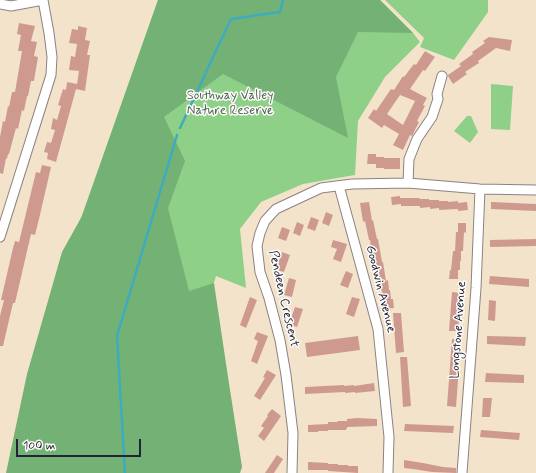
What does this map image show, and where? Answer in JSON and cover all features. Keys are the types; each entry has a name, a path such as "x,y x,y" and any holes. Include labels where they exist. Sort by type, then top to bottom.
{"street":[{"path":"0,4 11,6 43,0 52,57 51,75 0,237"},
{"path":"408,183 409,159 417,139 432,117 438,99 436,94 442,76"},
{"name":"Pendeen Crescent","path":"292,473 293,433 286,375 280,340 269,298 260,272 257,246 260,233 265,222 276,209 321,188 352,184 408,183 480,189 536,190"},
{"name":"Goodwin Avenue","path":"339,186 378,329 388,437 388,473"},
{"name":"Longstone Avenue","path":"462,473 476,288 480,189"}],"green space":[{"name":"Southway Valley Nature Reserve","path":"158,0 380,0 420,42 385,77 358,121 355,175 303,184 261,202 240,229 246,288 216,276 214,283 10,473 69,252"},
{"name":"Southway Valley Nature Reserve","path":"158,0 380,0 413,33 358,32 336,77 348,138 223,74 164,117 185,161 168,208 189,291 214,283 242,467 240,473 6,473 27,374 62,252 82,216"},
{"path":"385,0 488,0 488,12 454,60 420,47 424,38"},
{"path":"491,84 513,86 510,130 491,129"},
{"path":"467,116 471,116 478,132 470,143 454,131"}],"building":[{"path":"19,23 35,26 31,41 37,42 34,56 38,57 34,81 31,81 24,111 22,110 18,129 16,128 9,154 7,159 6,158 3,174 0,173 0,137 3,121 5,122 12,92 15,92 22,51 18,51 21,35 17,34"},
{"path":"78,26 87,28 85,40 90,41 87,55 90,55 85,91 76,89 56,162 47,159 48,153 44,152 47,142 51,143 55,130 51,129 53,118 57,120 61,106 58,105 63,89 66,90 67,82 77,84 79,71 69,70 71,56 75,57 77,44 69,43 72,29 78,30"},
{"path":"489,37 512,40 510,51 496,48 478,61 479,63 465,72 467,74 453,84 448,75 461,66 459,64 473,54 472,52 485,43 483,41"},
{"path":"425,51 435,57 425,71 423,70 410,89 427,98 423,105 425,106 417,121 419,122 412,136 410,135 403,150 393,145 399,134 384,125 382,128 368,118 374,109 376,111 391,89 394,90 403,76 404,77 414,64 416,65","holes":["400,95 415,101 403,125 387,114"]},
{"path":"368,154 376,154 376,157 384,158 400,158 400,169 376,168 376,164 367,164"},
{"path":"42,165 51,167 39,219 35,235 31,234 15,303 13,303 3,346 0,346 0,316 4,300 1,300 13,248 15,241 19,242 36,172 40,173"},
{"path":"400,196 400,198 419,198 448,202 458,201 458,203 467,202 468,210 439,210 439,208 430,209 430,207 420,208 420,206 401,206 401,204 392,205 391,197"},
{"path":"369,202 386,281 388,280 394,308 386,309 380,281 378,281 375,263 373,263 370,240 365,221 363,222 360,203"},
{"path":"491,202 536,204 536,211 491,209"},
{"path":"326,212 333,215 329,226 322,223"},
{"path":"311,217 319,220 315,231 307,228"},
{"path":"297,222 304,225 300,236 293,233"},
{"path":"458,223 466,223 466,233 464,232 463,251 461,251 458,279 449,279 453,251 455,251"},
{"path":"282,227 290,230 286,241 278,238"},
{"path":"536,239 536,246 490,247 490,240"},
{"path":"333,240 347,244 341,262 333,259 337,249 331,247"},
{"path":"282,252 290,255 284,272 276,270"},
{"path":"346,271 353,274 348,288 340,285"},
{"path":"490,276 529,279 529,287 489,284"},
{"path":"289,278 296,280 292,297 284,295"},
{"path":"452,292 461,293 458,331 449,331"},
{"path":"250,297 257,300 246,328 240,325"},
{"path":"352,297 360,299 354,317 346,314"},
{"path":"489,300 496,301 495,321 488,320"},
{"path":"295,307 303,309 297,327 291,325 292,322 290,321"},
{"path":"393,313 401,313 404,352 396,353"},
{"path":"257,332 268,336 257,364 251,361 258,341 254,339"},
{"path":"358,336 360,350 307,357 305,343"},
{"path":"487,336 526,337 525,346 487,344"},
{"path":"452,339 461,340 456,407 447,406"},
{"path":"400,357 407,357 411,406 403,407"},
{"path":"267,370 276,375 260,400 254,396 265,378 263,377"},
{"path":"486,373 524,375 524,383 485,382"},
{"path":"374,383 375,391 305,394 305,387 344,385 354,386"},
{"path":"483,398 492,398 490,417 482,417"},
{"path":"272,409 281,416 264,441 258,436 264,428 261,426"},
{"path":"347,419 377,419 377,426 347,427"},
{"path":"347,421 346,430 308,432 308,425 328,424 328,422"},
{"path":"405,424 454,426 453,433 404,431"},
{"path":"481,430 520,433 519,440 480,437"},
{"path":"277,455 283,459 274,473 265,473"},
{"path":"404,460 456,468 456,473 432,472 404,468"},
{"path":"308,462 358,466 358,473 308,470"}],"waterway":[{"path":"206,72 231,19 280,12 283,0"},
{"path":"180,128 205,75"},
{"path":"125,473 117,336 177,135"}]}
